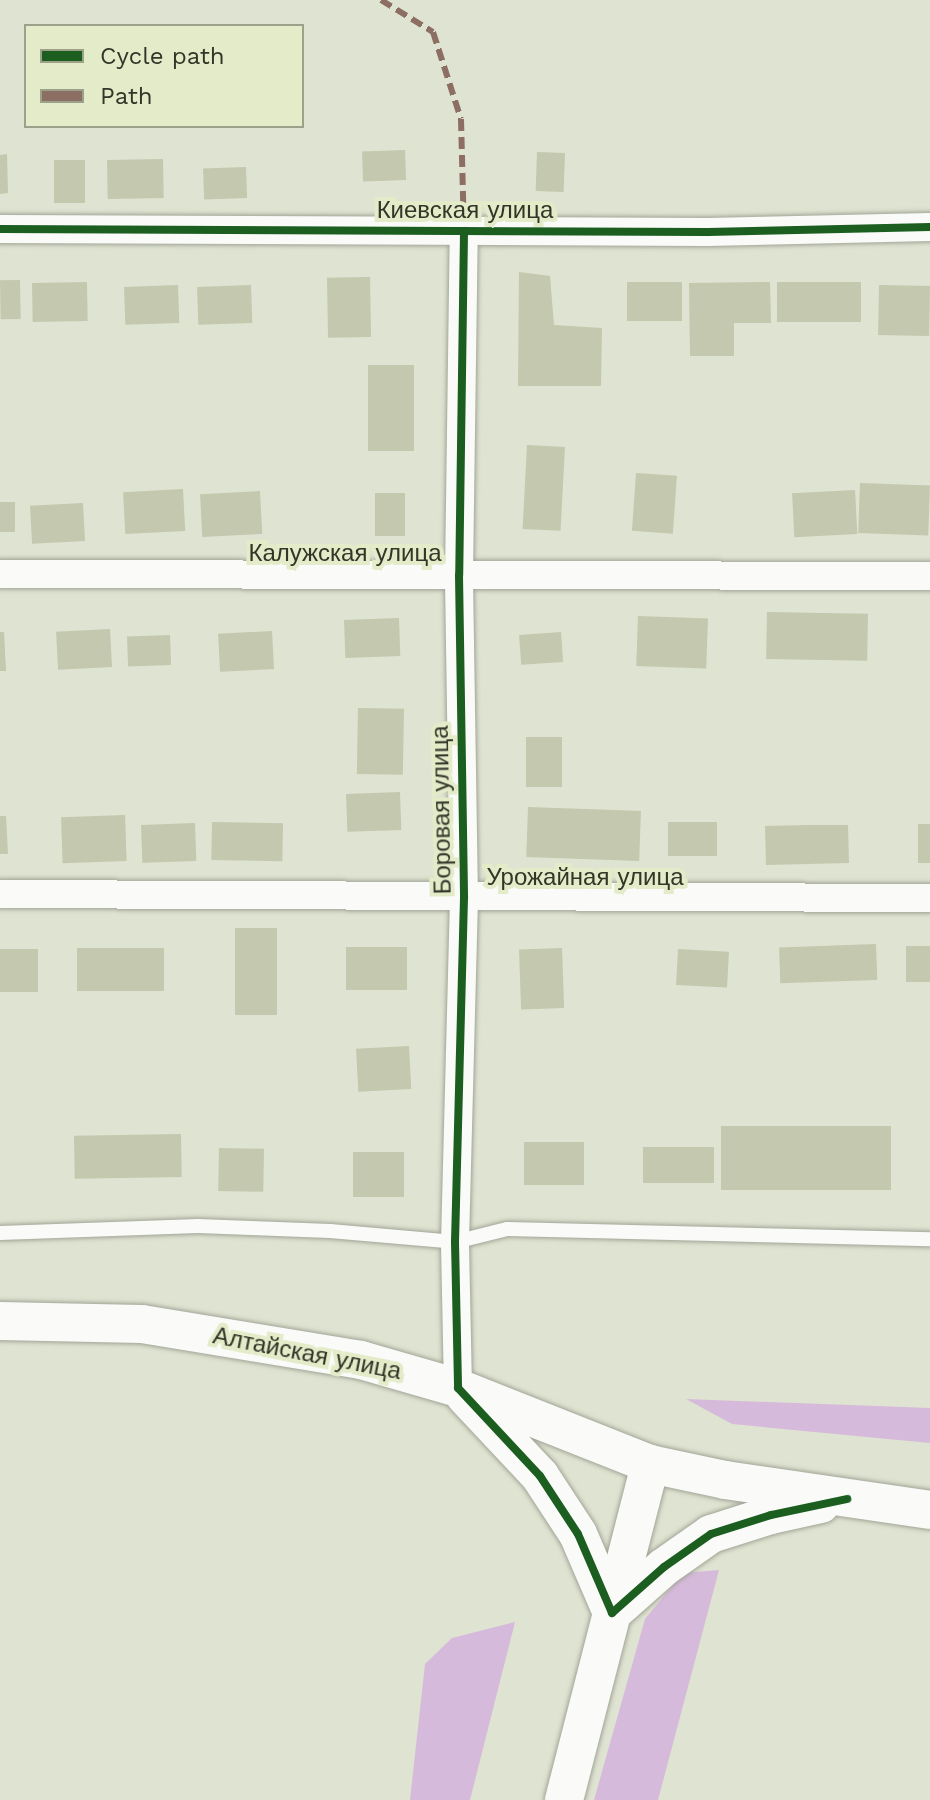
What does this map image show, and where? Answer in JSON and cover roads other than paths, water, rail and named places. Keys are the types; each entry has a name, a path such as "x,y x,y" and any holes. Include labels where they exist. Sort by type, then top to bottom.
{"main road":[{"name":"Алтайская улица","path":"0,1321 142,1324 361,1360 458,1388 650,1464 847,1499 930,1510"},
{"path":"458,1388 540,1476 578,1534 612,1613"},
{"path":"564,1800 650,1464"},
{"path":"612,1613 664,1567 711,1534 771,1515 847,1499"}],"street":[{"name":"Киевская улица","path":"0,229 464,232 930,227"},
{"name":"Боровая улица","path":"458,1388 455,1242 464,898 459,575 464,232"},
{"name":"Калужская улица","path":"0,574 930,576"},
{"name":"Урожайная улица","path":"0,894 930,898"}],"lane":[{"path":"0,1233 198,1226 330,1231 455,1242 507,1229 930,1239"}]}
